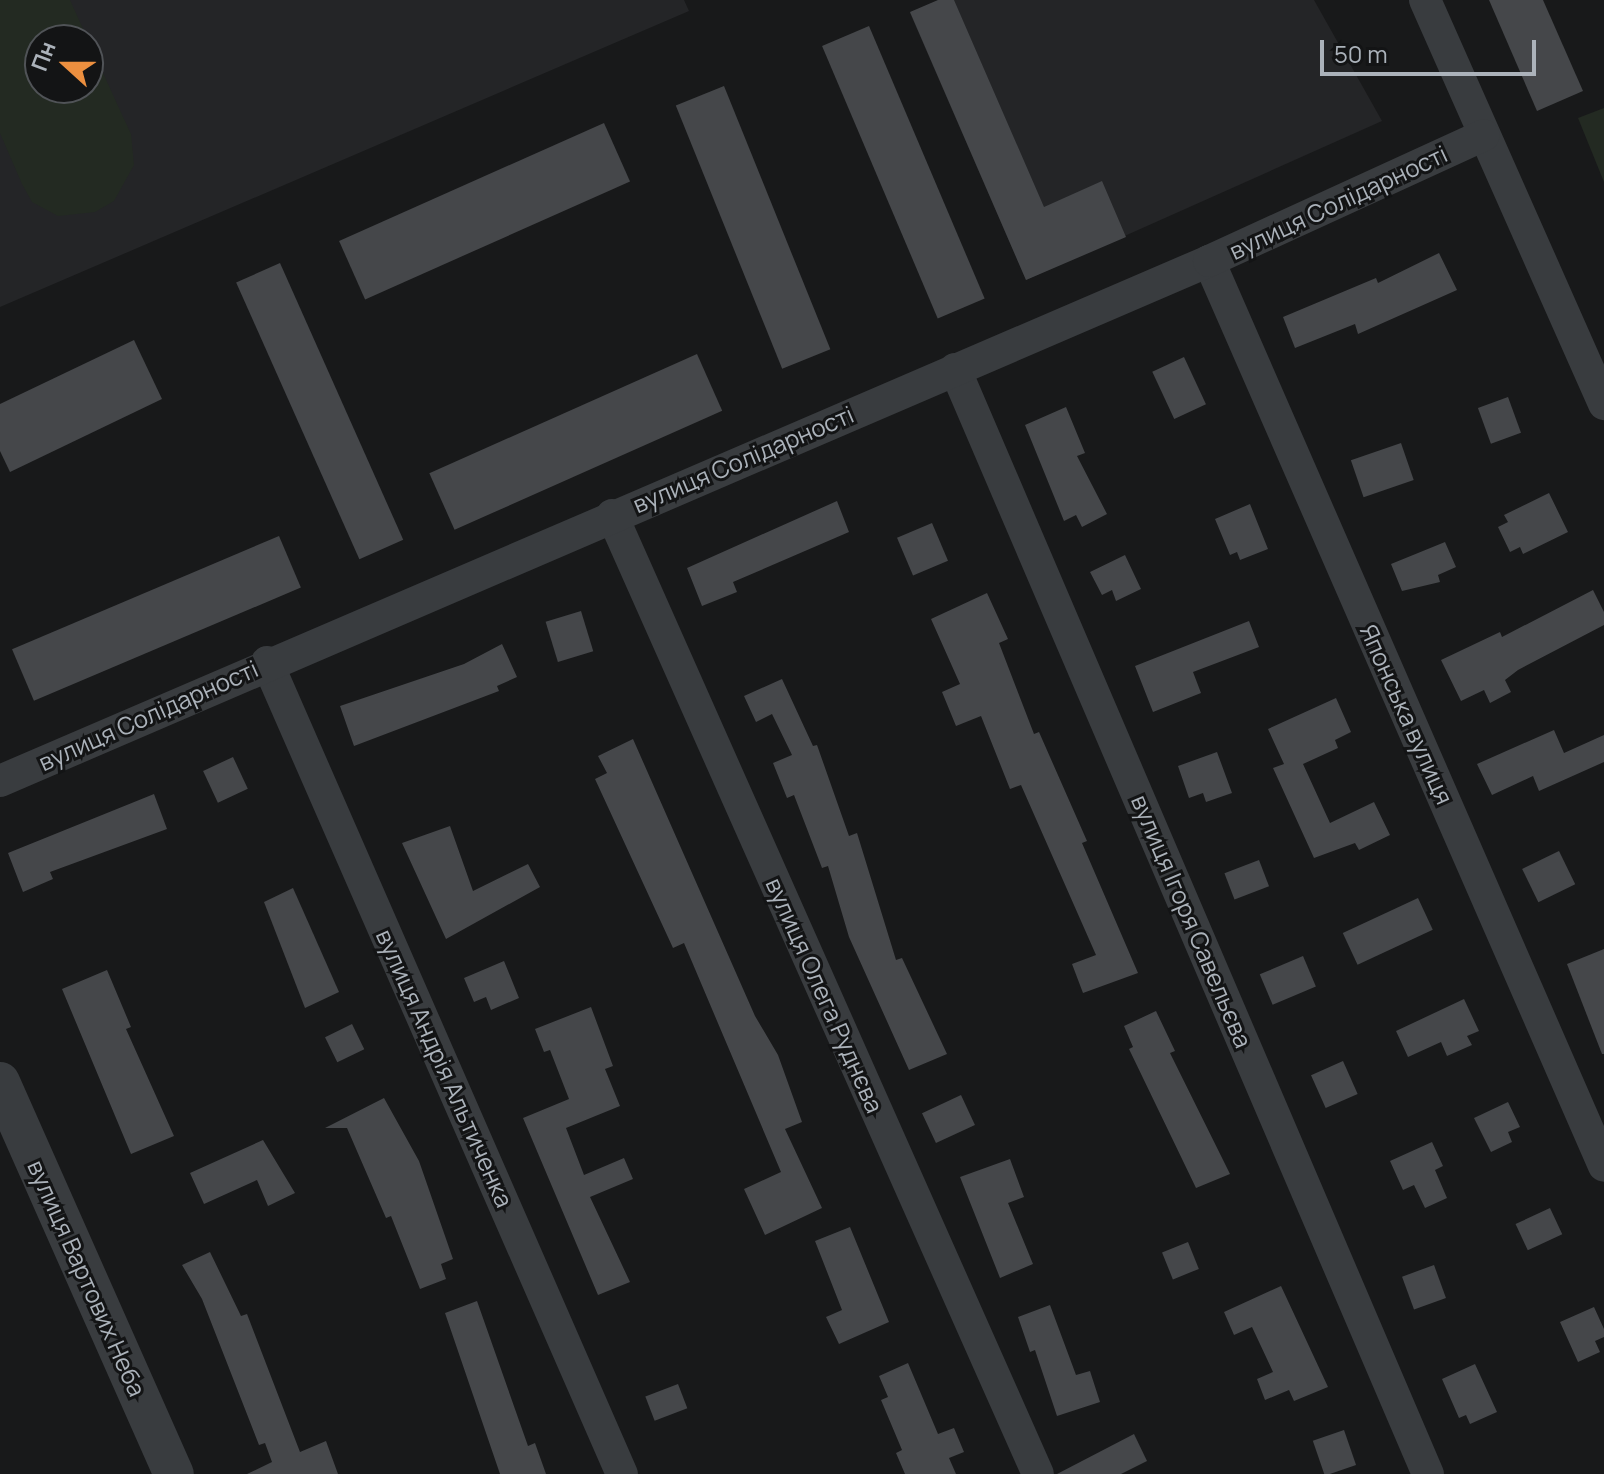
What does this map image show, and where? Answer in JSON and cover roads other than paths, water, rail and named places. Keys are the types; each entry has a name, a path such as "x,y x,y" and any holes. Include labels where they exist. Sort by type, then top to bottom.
{"street":[{"path":"1425,0 1604,404"},
{"name":"вулиця Солідарності","path":"0,781 267,662 1209,261 1484,135"},
{"name":"Японська вулиця","path":"1209,261 1604,1166"},
{"name":"вулиця Ігоря Савельєва","path":"955,369 1428,1474"},
{"name":"вулиця Олега Руднєва","path":"612,515 1038,1474"},
{"name":"вулиця Андрія Альтиченка","path":"267,662 622,1474"},
{"name":"вулиця Вартових Неба","path":"0,1082 174,1474"}]}
